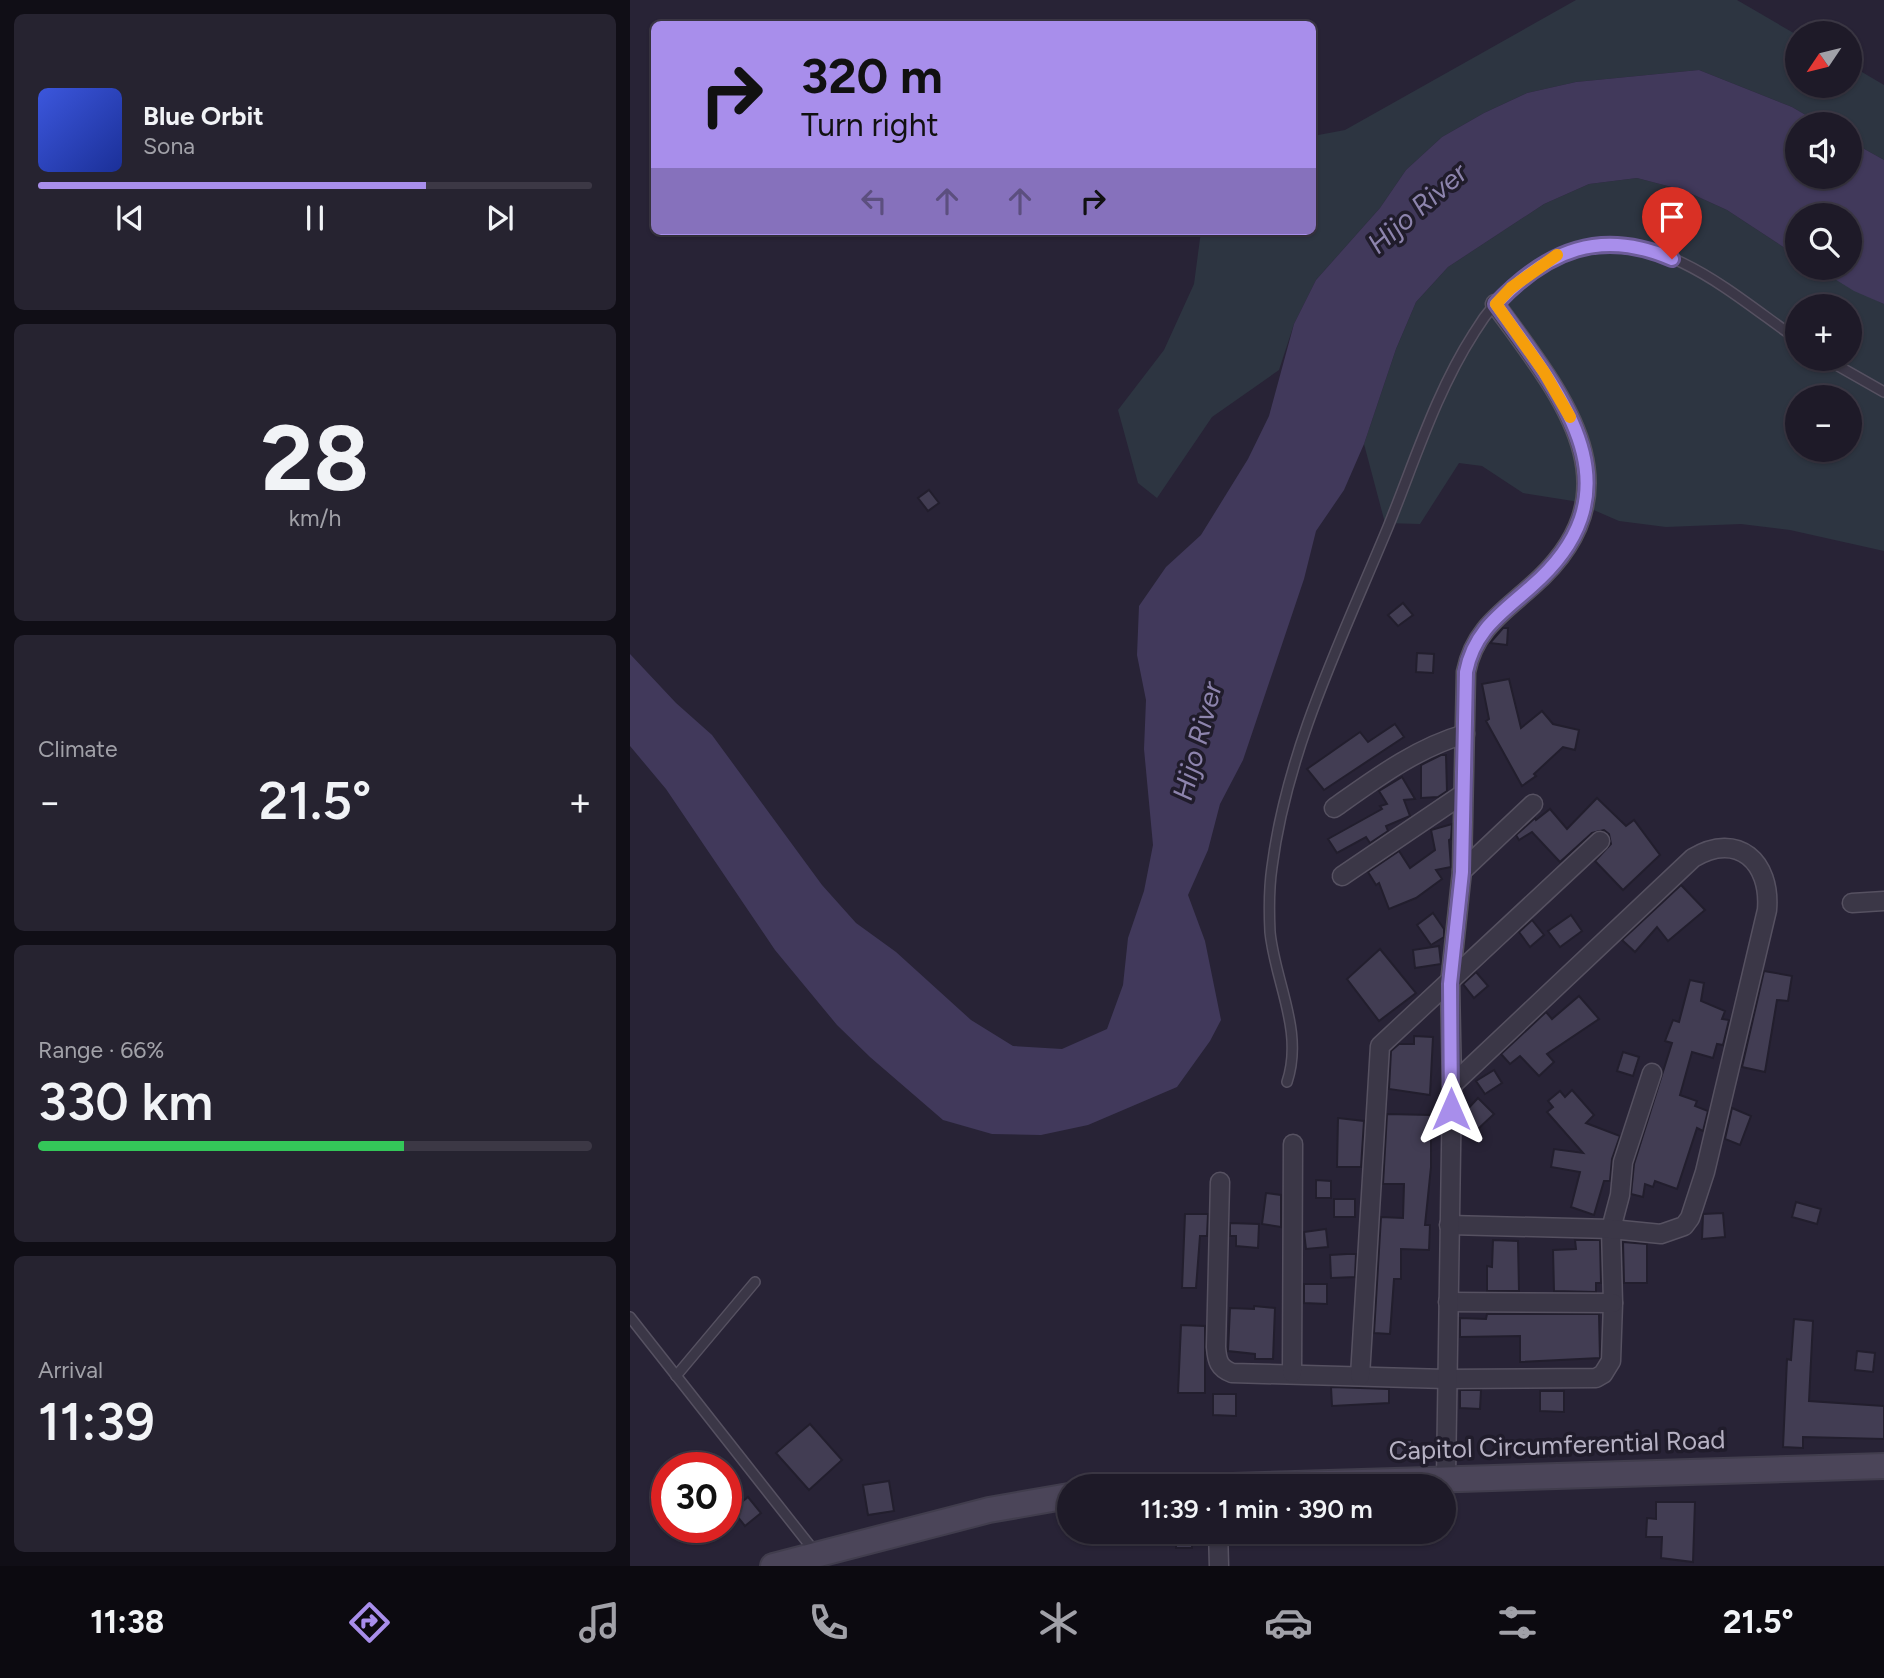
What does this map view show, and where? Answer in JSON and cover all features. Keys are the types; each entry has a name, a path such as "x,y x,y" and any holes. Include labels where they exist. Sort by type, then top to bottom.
{"main road":[{"name":"Capitol Circumferential Road","path":"1456,1478 1884,1466"},
{"path":"773,1566 989,1510 1057,1498"}],"street":[{"path":"1446,1474 1452,1085 1450,984 1462,872 1470,651 1494,619 1550,570 1565,552 1577,529 1586,498 1587,465 1579,432 1544,372 1496,304"},
{"path":"1334,808 1418,752 1440,741 1465,734"},
{"path":"1342,876 1463,794"},
{"path":"1462,872 1533,804"},
{"path":"1360,1376 1380,1046 1450,984 1600,841"},
{"path":"1449,1225 1611,1229 1661,1234 1675,1231 1690,1218 1705,1172 1767,910 1768,893 1764,877 1752,858 1737,849 1723,846 1707,850 1686,863 1452,1085"},
{"path":"1852,902 1884,901"},
{"path":"1220,1182 1217,1362 1223,1370 1232,1373 1446,1379 1596,1378 1604,1374 1611,1361 1611,1229 1620,1195 1623,1162 1652,1073"},
{"path":"1292,1373 1293,1144"},
{"path":"1448,1302 1613,1303"},
{"path":"1218,1544 1219,1566"}],"lane":[{"path":"1287,1082 1294,1062 1293,1040 1270,933 1271,868 1287,790 1321,690 1447,383 1474,332 1496,304 1521,280 1562,252 1589,246 1619,244 1653,250 1692,267 1785,331"},
{"path":"1848,371 1884,391"},
{"path":"676,1376 755,1282"},
{"path":"630,1317 817,1553"}],"shaded area":[{"path":"1576,0 1737,0 1785,28 1785,98 1862,98 1862,72 1884,85 1884,160 1862,148 1862,112 1801,112 1699,70 1576,82 1527,93 1484,113 1442,137 1406,170 1380,208 1316,280 1294,324 1279,370 1212,417 1157,498 1138,483 1118,410 1164,350 1194,284 1200,235 1316,235 1316,135 1345,130"},
{"path":"1637,178 1683,190 1727,210 1785,248 1785,280 1839,280 1884,304 1884,551 1790,530 1741,524 1666,527 1619,521 1573,501 1523,493 1482,466 1459,463 1420,524 1385,523 1364,444 1396,349 1416,302 1448,267 1544,204 1589,184"}],"water":[{"name":"Hijo River","path":"1699,70 1792,107 1801,112 1785,112 1785,189 1862,189 1862,148 1884,160 1884,304 1836,280 1862,280 1862,203 1785,203 1785,248 1727,210 1683,190 1637,178 1589,184 1544,204 1448,267 1416,302 1396,349 1364,444 1344,490 1316,531 1304,579 1243,760 1220,804 1208,850 1188,895 1205,941 1221,1020 1210,1041 1177,1087 1088,1125 1041,1135 992,1134 943,1120 837,1025 775,950 666,789 630,746 630,654 676,703 712,735 822,885 856,923 896,952 971,1020 1013,1046 1062,1049 1107,1029 1123,985 1128,938 1144,891 1153,845 1144,749 1146,700 1137,655 1139,606 1166,567 1201,535 1248,459 1269,416 1294,324 1316,280 1380,208 1406,170 1442,137 1484,113 1527,93 1576,82"}],"building":[{"path":"929,490 939,503 928,511 918,498"},
{"path":"1403,603 1413,615 1398,626 1388,615"},
{"path":"1503,628 1508,628 1507,645 1490,643"},
{"path":"1417,653 1434,654 1433,673 1416,672"},
{"path":"1509,679 1521,728 1542,711 1553,724 1579,730 1575,750 1563,747 1534,774 1536,776 1522,786 1486,721 1489,719 1482,684"},
{"path":"1395,724 1404,737 1324,790 1307,769 1360,732 1368,742"},
{"path":"1446,755 1447,791 1438,797 1421,798 1421,765"},
{"path":"1402,777 1415,799 1404,800 1410,816 1386,826 1388,831 1370,843 1366,837 1337,853 1328,839 1382,809 1380,806 1387,804 1379,791"},
{"path":"1597,798 1626,826 1634,820 1660,855 1623,890 1595,861 1611,844 1609,834 1604,830 1592,833 1560,862 1532,832 1519,840 1516,835 1550,809 1567,829"},
{"path":"1452,824 1449,840 1451,867 1436,870 1442,879 1416,898 1389,909 1379,883 1376,885 1368,872 1399,851 1410,868 1435,850 1431,830"},
{"path":"1681,885 1705,910 1668,941 1657,927 1635,952 1622,940"},
{"path":"1433,913 1444,929 1444,937 1431,945 1417,925"},
{"path":"1571,915 1582,931 1560,947 1548,931"},
{"path":"1532,920 1544,935 1530,947 1519,932"},
{"path":"1439,946 1441,964 1415,968 1413,950"},
{"path":"1380,949 1416,993 1379,1021 1347,979"},
{"path":"1764,971 1792,976 1788,1001 1777,1000 1765,1072 1742,1067"},
{"path":"1476,972 1488,986 1474,998 1463,984"},
{"path":"1690,980 1704,983 1701,1001 1725,1011 1722,1019 1729,1020 1723,1045 1717,1044 1713,1058 1692,1052 1680,1095 1697,1101 1695,1106 1708,1111 1703,1131 1697,1128 1677,1189 1655,1181 1653,1187 1645,1184 1643,1197 1631,1194 1634,1164 1672,1043 1665,1041 1673,1020 1679,1022"},
{"path":"1579,996 1599,1019 1547,1054 1554,1062 1539,1076 1520,1056 1510,1064 1501,1054 1546,1012 1552,1019"},
{"path":"1414,1036 1433,1037 1430,1095 1389,1089 1391,1051 1399,1044 1414,1044"},
{"path":"1623,1052 1639,1057 1633,1076 1617,1071"},
{"path":"1494,1070 1502,1083 1485,1094 1476,1081"},
{"path":"1572,1090 1594,1115 1586,1123 1620,1136 1612,1159 1610,1181 1604,1181 1594,1215 1571,1207 1580,1172 1551,1167 1554,1149 1583,1153 1547,1112 1553,1107 1548,1101 1560,1091 1565,1097"},
{"path":"1478,1098 1494,1114 1478,1129 1463,1114"},
{"path":"1732,1108 1751,1116 1740,1145 1725,1139"},
{"path":"1387,1114 1431,1115 1431,1167 1425,1225 1430,1225 1429,1250 1401,1249 1401,1279 1394,1279 1390,1334 1374,1333 1381,1217 1403,1218 1404,1184 1383,1184"},
{"path":"1338,1118 1364,1121 1361,1167 1337,1167"},
{"path":"1316,1180 1331,1181 1331,1198 1316,1198"},
{"path":"1266,1193 1281,1195 1281,1227 1262,1224"},
{"path":"1334,1199 1355,1199 1355,1217 1334,1217"},
{"path":"1796,1202 1821,1209 1817,1224 1792,1217"},
{"path":"1723,1213 1725,1237 1702,1239 1703,1214"},
{"path":"1185,1214 1208,1214 1207,1236 1200,1236 1196,1288 1182,1288"},
{"path":"1230,1223 1259,1224 1258,1248 1236,1246 1236,1236 1230,1236"},
{"path":"1326,1229 1328,1247 1306,1249 1304,1232"},
{"path":"1493,1240 1518,1241 1519,1291 1487,1291 1487,1266 1492,1267"},
{"path":"1575,1240 1600,1240 1601,1283 1596,1283 1596,1292 1554,1291 1553,1250 1576,1249"},
{"path":"1623,1242 1647,1244 1647,1283 1624,1283"},
{"path":"1356,1254 1355,1277 1331,1278 1330,1255"},
{"path":"1304,1284 1327,1284 1327,1304 1304,1303"},
{"path":"1254,1306 1275,1308 1273,1359 1255,1359 1255,1354 1228,1351 1230,1308 1254,1309"},
{"path":"1487,1314 1599,1314 1600,1358 1520,1362 1520,1336 1460,1337 1460,1318 1486,1319"},
{"path":"1794,1319 1813,1321 1809,1401 1884,1406 1884,1439 1803,1437 1803,1448 1783,1447 1787,1359 1791,1360"},
{"path":"1181,1325 1205,1326 1205,1393 1178,1393"},
{"path":"1857,1351 1875,1353 1873,1372 1855,1370"},
{"path":"1331,1387 1389,1389 1389,1403 1332,1406"},
{"path":"1460,1390 1481,1390 1480,1409 1460,1408"},
{"path":"1540,1391 1564,1391 1564,1412 1540,1411"},
{"path":"1213,1394 1236,1394 1236,1416 1213,1415"},
{"path":"810,1424 842,1460 809,1490 776,1453"},
{"path":"1396,1440 1412,1440 1412,1459 1396,1459"},
{"path":"889,1481 894,1511 868,1515 863,1485"},
{"path":"748,1497 761,1513 745,1526 742,1522 742,1502"},
{"path":"1656,1502 1695,1502 1693,1562 1661,1558 1662,1537 1646,1537 1647,1518 1656,1519"},
{"path":"1176,1544 1192,1544 1192,1548 1176,1548"}],"slow traffic":[{"path":"1557,255 1511,288 1496,304 1544,372 1570,417"}],"route":[{"path":"1451,1109 1450,984 1462,872 1466,672 1470,651 1494,619 1550,570 1565,552 1577,529 1586,498 1587,465 1579,432 1544,372 1496,304 1525,276 1562,252 1589,246 1619,244 1653,250 1672,259"}]}
